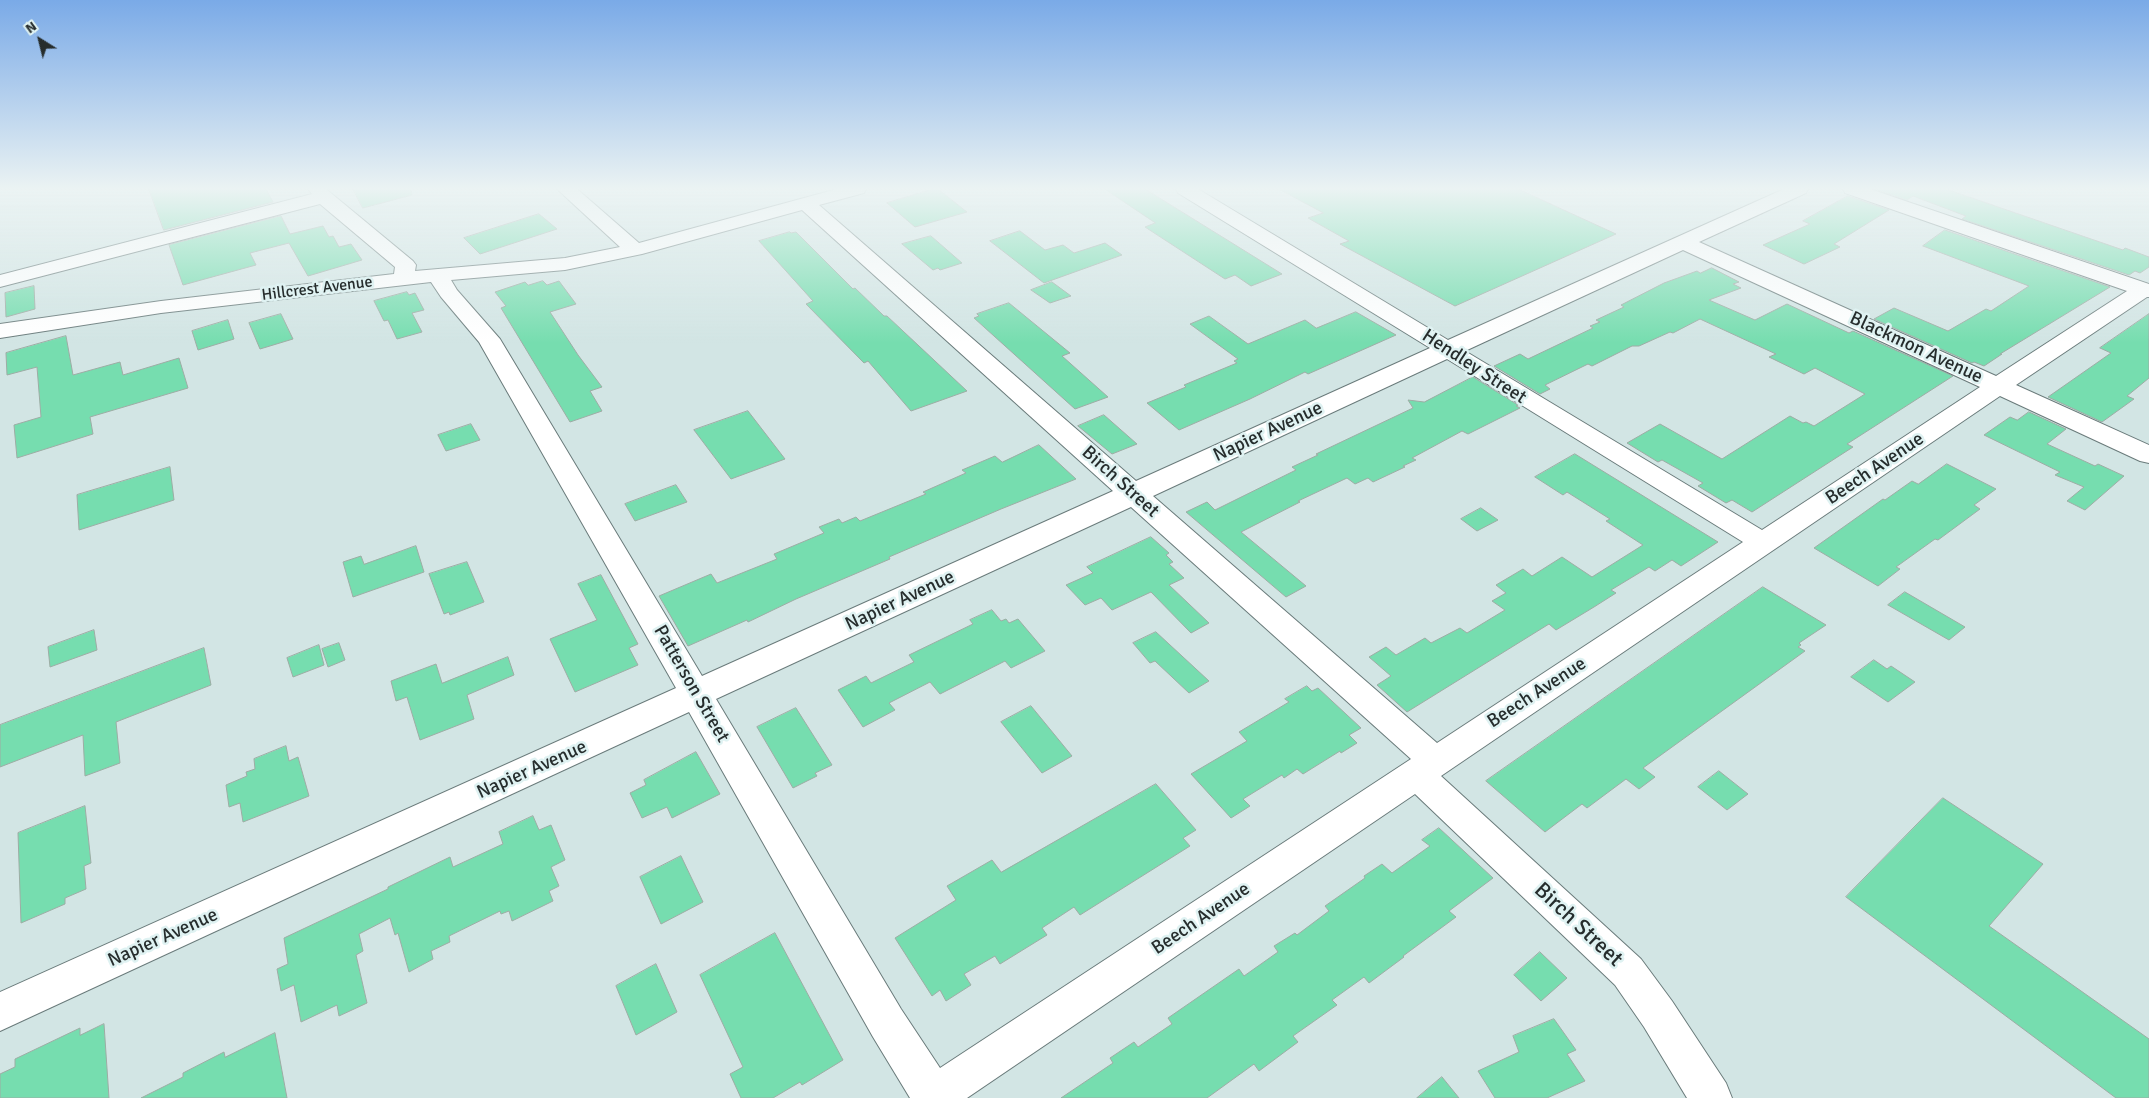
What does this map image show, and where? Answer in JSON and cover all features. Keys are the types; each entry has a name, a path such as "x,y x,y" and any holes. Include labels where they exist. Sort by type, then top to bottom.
{"street":[{"path":"0,281 148,240"},
{"path":"376,240 406,265 403,279"},
{"path":"624,240 635,250"},
{"name":"Hillcrest Avenue","path":"0,331 161,307 438,275 565,264 635,250 670,240"},
{"name":"Birch Street","path":"847,240 1133,494 1426,768 1628,972 1658,1014 1711,1098"},
{"name":"Hendley Street","path":"1269,240 1449,350 1465,362 1589,439 1764,543"},
{"name":"Napier Avenue","path":"0,1012 1686,240"},
{"path":"2002,240 2147,290"},
{"name":"Blackmon Avenue","path":"1682,242 2149,455"},
{"name":"Patterson Street","path":"438,275 448,293 489,339 698,694 887,1022 934,1097"},
{"name":"Beech Avenue","path":"934,1097 1998,386 2147,290"}],"building":[{"path":"187,240 335,240 339,247 351,244 362,260 308,276 289,243 250,253 256,265 183,285 169,245"},
{"path":"466,240 522,240 480,254"},
{"path":"804,240 853,289 855,288 884,316 887,316 967,391 911,411 868,361 864,363 806,304 813,301 759,241"},
{"path":"916,240 936,240 962,263 940,270 938,268 933,270 902,244"},
{"path":"1032,240 1045,250 1063,245 1074,253 1105,243 1122,255 1044,283 990,241"},
{"path":"1165,240 1228,240 1282,274 1251,286 1235,275 1225,279"},
{"path":"1348,240 1602,240 1455,306 1340,244 1349,241"},
{"path":"1774,240 1840,240 1834,244 1840,247 1804,264 1763,245"},
{"path":"1931,240 1975,240 2110,287 2000,354 2002,354 1984,366 1972,363 1874,319 1894,308 1948,331 1986,309 1991,311 2029,286 1923,246"},
{"path":"2025,240 2095,240 2123,250 2125,248 2149,257 2149,267 2140,273 2135,271 2129,275"},
{"path":"1712,268 1739,282 1733,284 1741,288 1709,300 1755,320 1787,304 1849,333 1853,331 1953,376 1847,444 1853,447 1752,512 1732,500 1726,503 1698,486 1703,483 1662,460 1658,462 1627,443 1660,424 1722,459 1790,416 1814,426 1865,394 1815,368 1804,374 1769,357 1776,354 1700,319 1673,333 1670,332 1639,346 1632,346 1592,366 1588,364 1545,385 1550,389 1540,394 1494,366 1520,354 1528,359 1593,328 1590,326 1600,322 1596,320 1624,307 1621,305 1664,283 1697,271 1700,273"},
{"path":"543,281 547,285 559,281 576,304 550,312 602,387 590,391 602,411 570,422 501,308 506,306 495,292 525,282 528,285"},
{"path":"1052,282 1071,296 1050,303 1031,290"},
{"path":"34,286 35,309 6,317 5,293"},
{"path":"407,292 409,295 415,293 424,310 412,313 422,332 397,339 388,320 384,321 374,301"},
{"path":"1009,303 1070,353 1062,356 1108,397 1075,409 974,318 979,316 977,314"},
{"path":"1356,312 1396,335 1308,374 1305,372 1250,399 1179,430 1147,403 1237,363 1234,361 1238,359 1190,324 1209,316 1248,344 1305,320 1316,328"},
{"path":"281,314 293,339 260,349 249,323"},
{"path":"2149,314 2149,378 2127,396 2134,399 2102,422 2048,397 2111,353 2100,348"},
{"path":"228,320 234,339 198,350 192,331"},
{"path":"66,336 73,375 120,362 123,375 179,358 188,388 90,417 93,434 17,458 14,425 41,417 37,367 7,375 6,353"},
{"path":"1473,377 1520,408 1468,434 1462,431 1412,458 1416,460 1403,466 1405,467 1373,482 1368,478 1355,484 1347,478 1298,501 1300,502 1241,532 1306,586 1286,597 1186,512 1207,502 1215,510 1296,470 1292,467 1318,455 1316,454 1413,408 1408,400 1424,402"},
{"path":"748,411 785,459 731,479 694,430"},
{"path":"2029,412 2066,429 2047,444 2095,466 2098,464 2124,476 2085,510 2067,501 2084,487 2055,475 2060,472 1984,435 2010,417 2017,420"},
{"path":"1104,415 1137,444 1112,454 1078,426"},
{"path":"471,424 480,440 446,451 438,435"},
{"path":"1039,445 1076,479 889,557 890,559 796,599 748,622 747,620 688,646 659,596 711,574 717,583 777,559 774,554 824,533 819,527 839,519 842,523 856,517 860,521 926,494 923,492 966,473 962,470 995,456 1002,462"},
{"path":"1575,454 1718,542 1681,566 1672,560 1655,571 1649,567 1611,590 1616,593 1556,630 1549,624 1407,712 1377,685 1391,676 1369,657 1386,647 1396,655 1425,638 1431,643 1460,628 1467,633 1505,610 1492,601 1506,593 1496,585 1523,569 1532,576 1562,557 1592,577 1643,545 1606,521 1610,519 1567,492 1563,495 1535,477"},
{"path":"1947,464 1996,489 1974,505 1980,509 1938,540 1935,539 1896,567 1900,569 1878,586 1814,548 1883,499 1885,500 1912,481 1918,484"},
{"path":"170,467 174,500 79,530 77,495"},
{"path":"676,485 687,502 635,521 625,504"},
{"path":"1481,508 1498,520 1477,531 1461,519"},
{"path":"1151,537 1169,553 1166,555 1173,562 1169,564 1184,578 1169,585 1209,623 1191,633 1151,592 1112,610 1101,598 1085,605 1066,585 1093,573 1087,567"},
{"path":"416,546 424,572 353,597 343,562 361,556 364,564"},
{"path":"467,562 484,602 450,615 449,612 444,614 429,574"},
{"path":"601,575 638,644 629,648 638,665 575,692 550,639 597,620 578,584"},
{"path":"1763,587 1826,625 1799,643 1801,645 1798,647 1805,651 1643,768 1655,777 1639,789 1626,779 1587,808 1582,804 1545,832 1486,781"},
{"path":"1905,592 1965,627 1949,640 1888,605"},
{"path":"992,610 1001,621 1006,619 1009,623 1018,619 1045,651 1011,668 1005,661 940,694 930,682 889,703 895,710 863,727 838,690 866,676 871,683 914,662 909,655 973,624 970,620"},
{"path":"94,630 97,650 50,667 48,647"},
{"path":"1156,632 1209,681 1189,693 1155,661 1150,663 1133,643"},
{"path":"339,643 345,660 328,667 322,649"},
{"path":"319,645 324,665 293,677 287,658"},
{"path":"204,648 211,685 116,722 120,763 85,776 83,735 0,767 0,725"},
{"path":"508,657 514,675 467,695 474,719 420,740 407,697 396,701 391,681 436,664 442,683"},
{"path":"1874,660 1887,669 1891,666 1915,682 1888,702 1851,677"},
{"path":"1307,686 1312,691 1318,688 1361,728 1349,735 1357,743 1341,753 1340,751 1303,774 1297,769 1284,778 1282,775 1243,799 1250,806 1231,818 1191,774 1247,741 1239,732 1289,702 1285,699"},
{"path":"1031,706 1072,756 1042,773 1001,722"},
{"path":"796,708 832,765 815,773 817,776 793,788 757,727"},
{"path":"286,746 289,761 298,757 309,796 243,822 240,803 229,807 226,785 247,776 246,772 255,769 254,759"},
{"path":"696,752 720,794 672,818 667,807 642,818 630,793 646,785 644,780"},
{"path":"1719,771 1748,794 1727,810 1698,787"},
{"path":"1156,784 1196,830 1183,838 1190,846 1080,915 1074,907 1042,928 1047,935 1000,964 995,956 964,974 971,985 946,1001 940,990 932,996 895,938 956,900 947,886 992,860 1001,872"},
{"path":"1943,798 2043,864 1989,926 2149,1039 2149,1098 2116,1098 1846,897"},
{"path":"85,806 91,863 84,866 86,889 65,898 65,904 21,923 18,833"},
{"path":"533,816 539,830 551,825 565,860 551,867 559,886 549,891 553,901 512,921 509,911 501,914 500,911 449,936 450,942 431,951 433,959 409,972 398,933 395,935 390,918 359,934 363,951 356,955 367,1003 339,1016 337,1005 301,1022 294,985 281,991 277,969 288,964 284,938 388,889 388,887 450,857 453,867 503,844 499,832"},
{"path":"1439,828 1493,878 1449,911 1456,917 1404,957 1369,983 1364,977 1332,1000 1337,1005 1293,1036 1298,1042 1259,1071 1254,1064 1207,1098 1061,1098 1113,1063 1110,1058 1134,1042 1138,1047 1172,1024 1168,1018 1239,969 1244,976 1278,952 1274,946 1295,933 1297,935 1329,911 1325,906 1365,878 1364,876 1382,864 1392,873 1430,846 1422,840"},
{"path":"681,856 703,902 661,924 640,877"},
{"path":"775,933 843,1060 802,1085 800,1082 773,1098 741,1098 730,1074 743,1067 700,975"},
{"path":"1540,952 1567,978 1541,1001 1514,975"},
{"path":"656,964 677,1012 636,1035 616,986"},
{"path":"1554,1019 1576,1050 1567,1054 1585,1081 1547,1098 1495,1098 1478,1071 1519,1052 1513,1036"},
{"path":"104,1024 109,1098 0,1098 0,1074 15,1067 15,1059 80,1028 80,1035"},
{"path":"275,1033 287,1098 141,1098 183,1077 183,1073 224,1052 225,1057"},
{"path":"1442,1077 1459,1098 1417,1098"}]}
